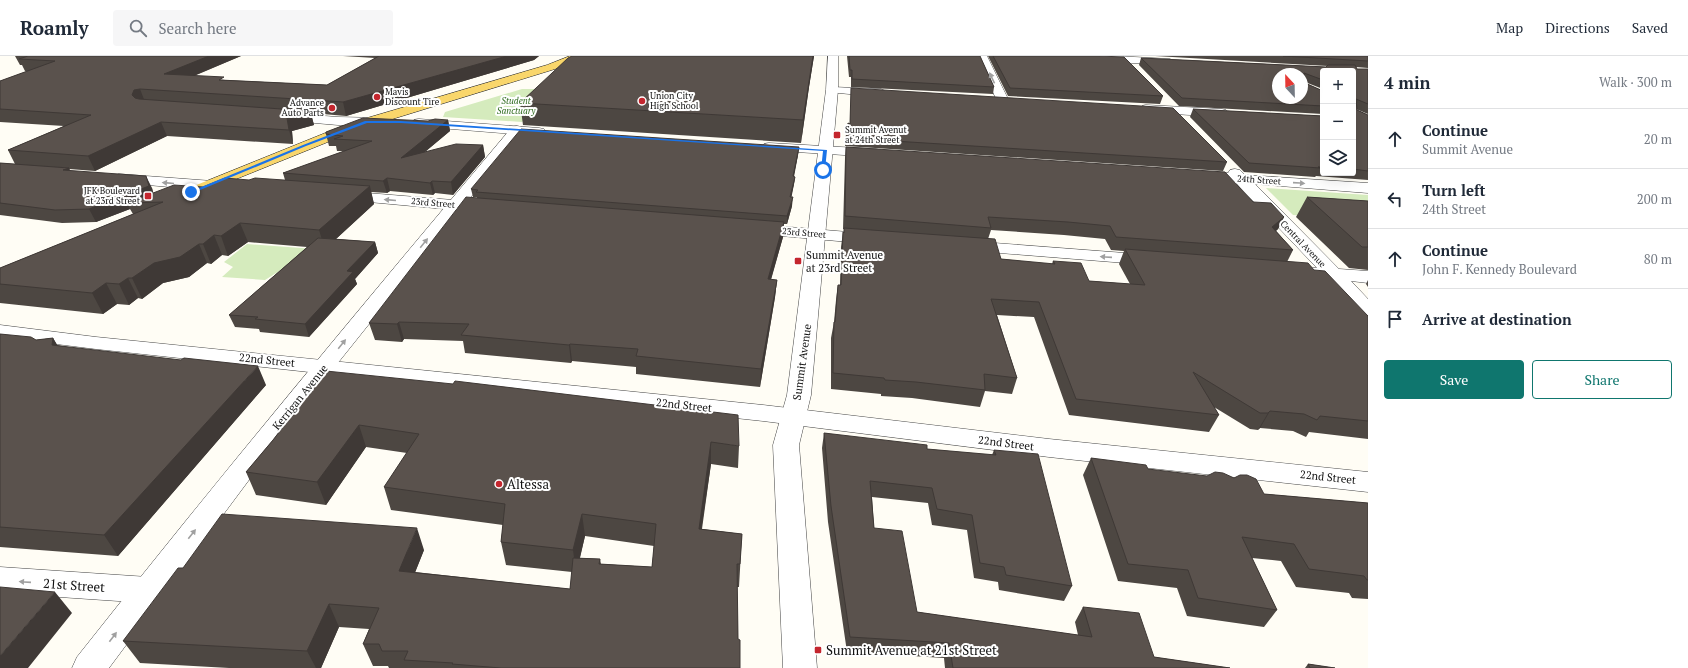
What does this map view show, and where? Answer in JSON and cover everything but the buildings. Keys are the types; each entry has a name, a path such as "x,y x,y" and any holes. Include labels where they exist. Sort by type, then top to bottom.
{"main road":[{"path":"177,198 304,145 366,122 551,67 579,56"}],"street":[{"name":"Summit Avenue","path":"800,668 786,445 792,417 799,395 832,90 833,56"},
{"path":"982,56 1002,100"},
{"path":"1056,56 1124,58 1179,62"},
{"path":"1124,58 1141,75"},
{"path":"832,90 893,94"},
{"path":"1160,96 1187,123"},
{"path":"987,100 1018,101"},
{"path":"1134,108 1232,114"},
{"path":"268,116 366,122 401,122 550,133"},
{"name":"Kerrigan Avenue","path":"89,668 148,590 324,366 517,130"},
{"path":"759,146 890,154"},
{"name":"Central Avenue","path":"1224,161 1368,310"},
{"name":"24th Street","path":"1192,175 1368,188"},
{"path":"103,178 207,186 242,187"},
{"name":"23rd Street","path":"329,194 491,208"},
{"name":"23rd Street","path":"738,228 888,240"},
{"path":"951,245 1170,262"},
{"path":"1280,270 1368,277"},
{"name":"22nd Street","path":"0,331 96,343 324,366 792,417 1048,448 1368,482"},
{"name":"21st Street","path":"0,580 148,590"}],"green space":[{"name":"Student Sanctuary","path":"522,89 555,89 522,122 443,117 445,112"},
{"path":"1266,188 1368,195 1368,220 1293,215"},
{"path":"247,244 315,249 265,280 222,277 233,267 224,262"}],"place":[{"name":"Mavis Discount Tire","path":"377,97"},
{"name":"Union City High School","path":"642,101"},
{"name":"Advance Auto Parts","path":"332,108"},
{"name":"Summit Avenut at 24th Street","path":"837,135"},
{"name":"JFK Boulevard at 23rd Street","path":"148,196"},
{"name":"Summit Avenue at 23rd Street","path":"798,261"},
{"name":"Altessa","path":"499,484"},
{"name":"Summit Avenue at 21st Street","path":"818,650"}],"route":[{"path":"191,192 304,145 366,122 401,122 825,150 823,170"}]}
